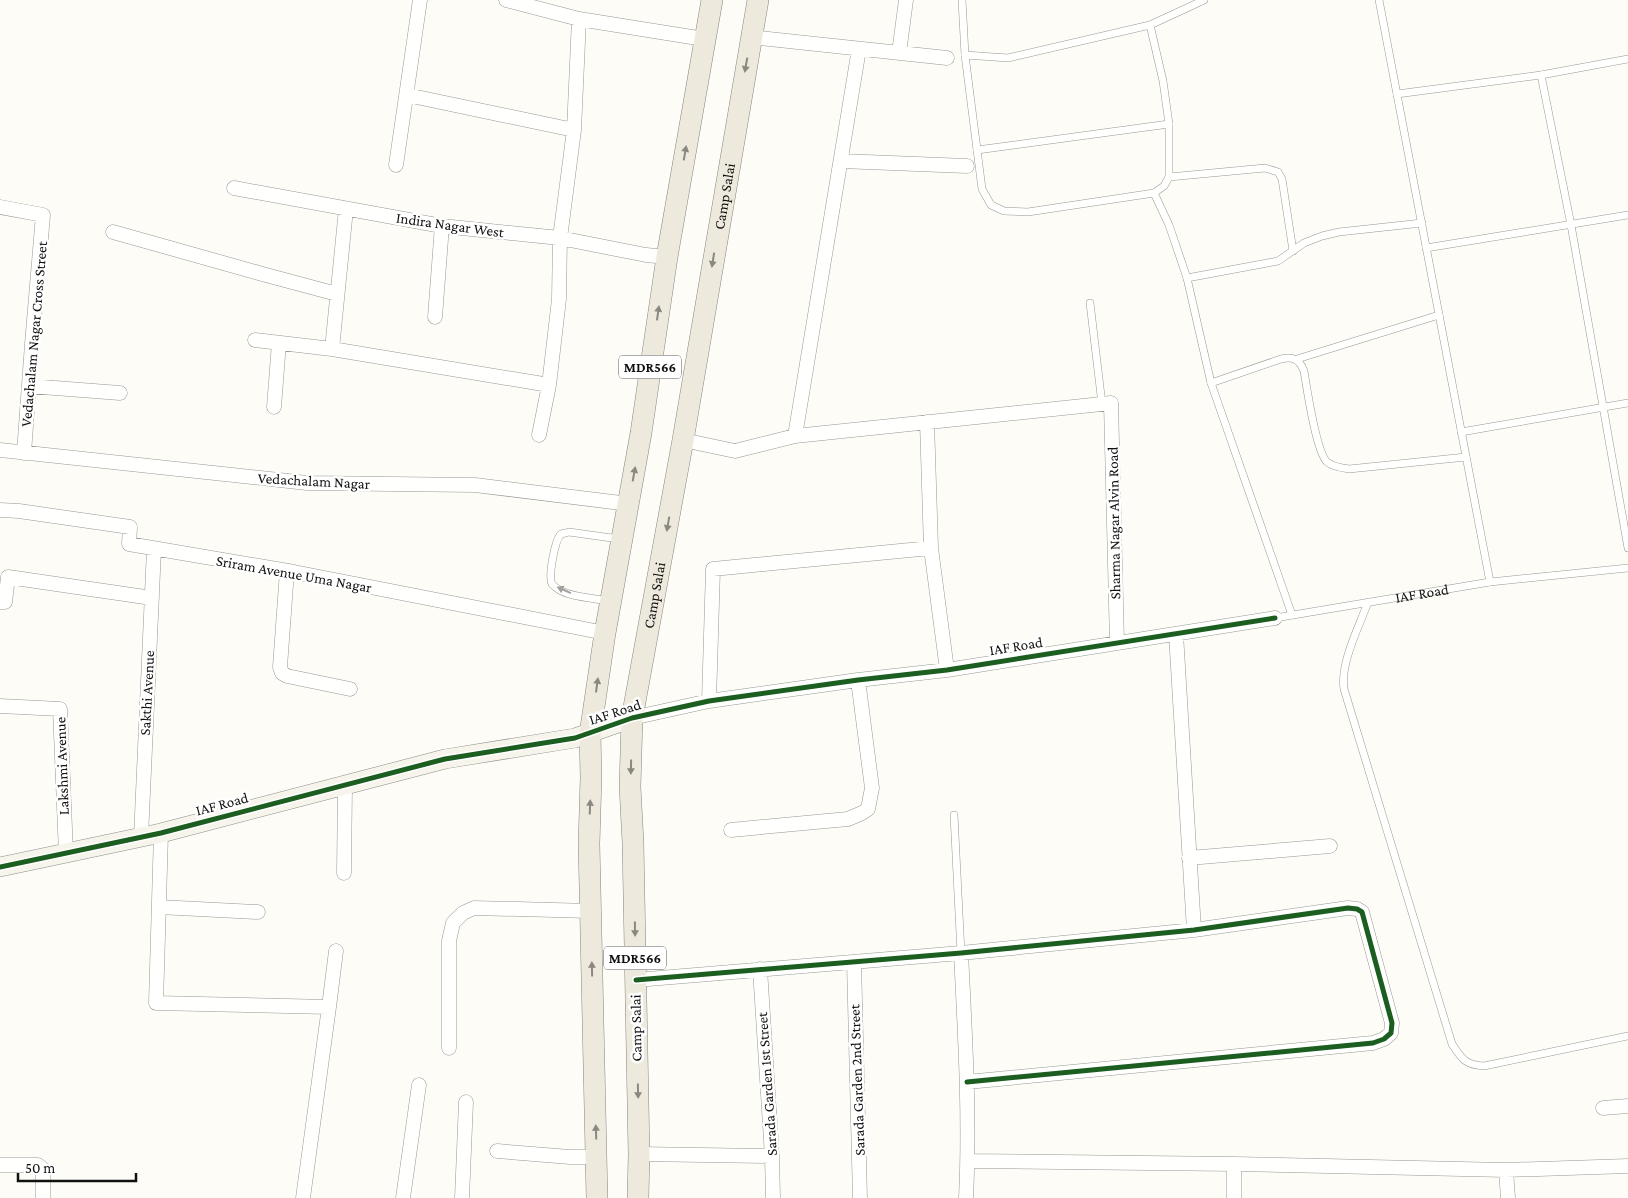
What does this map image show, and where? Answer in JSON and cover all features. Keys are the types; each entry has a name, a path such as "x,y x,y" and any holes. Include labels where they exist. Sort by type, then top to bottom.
{"main road":[{"name":"MDR566","path":"597,1198 589,844 590,734 605,633 629,504 667,257 712,0"},
{"name":"Camp Salai","path":"638,1198 636,980 630,787 632,718 683,440 758,0"}],"street":[{"path":"396,165 420,0"},
{"path":"506,0 579,19 704,39"},
{"path":"899,53 906,0"},
{"path":"539,435 550,385 559,299 560,238 574,130 579,19"},
{"path":"751,37 946,58"},
{"path":"795,436 860,49"},
{"path":"407,95 574,130"},
{"path":"841,161 967,166"},
{"name":"Indira Nagar West","path":"234,188 442,226 560,238 646,255 667,257"},
{"name":"Vedachalam Nagar Cross Street","path":"0,207 43,215 24,453"},
{"path":"332,349 346,209"},
{"path":"435,317 442,226"},
{"path":"113,232 266,276 337,294"},
{"path":"255,340 332,349 550,385"},
{"path":"274,407 279,343"},
{"path":"29,386 120,393"},
{"path":"683,440 735,451 795,436 1107,404"},
{"name":"Sharma Nagar Alvin Road","path":"1107,404 1117,642"},
{"path":"927,422 931,548 947,670"},
{"name":"Vedachalam Nagar","path":"0,450 307,483 475,485 629,504"},
{"name":"Sriram Avenue Uma Nagar","path":"0,510 130,526 129,544 288,571 605,633"},
{"path":"709,701 713,569 931,548"},
{"name":"Sakthi Avenue","path":"141,837 154,549"},
{"path":"288,571 280,667 282,672 287,676 350,689"},
{"path":"0,602 5,602 8,577 152,598"},
{"name":"IAF Road","path":"0,867 161,833 445,759 575,738 632,718 709,701 858,680 947,670 1275,618"},
{"path":"1176,634 1194,930"},
{"path":"730,830 848,819 862,814 868,809 872,788 858,680"},
{"name":"Lakshmi Avenue","path":"0,706 60,709 66,853"},
{"path":"344,873 345,785"},
{"path":"161,833 156,1003 329,1006"},
{"path":"1189,858 1330,846"},
{"path":"159,907 258,912"},
{"path":"449,1048 449,941 454,923 463,913 474,908 591,911"},
{"path":"636,980 962,953 1194,930 1348,908 1357,909 1362,912 1392,1023 1391,1034 1384,1039 1373,1043 966,1082"},
{"path":"303,1198 336,951"},
{"path":"962,953 968,1161 966,1198"},
{"name":"Sarada Garden 2nd Street","path":"854,962 860,1198"},
{"name":"Sarada Garden 1st Street","path":"760,970 773,1198"},
{"path":"403,1198 419,1085"},
{"path":"462,1198 466,1102"},
{"path":"1603,1108 1628,1106"},
{"path":"497,1151 570,1157 597,1157"},
{"path":"639,1154 772,1156"},
{"path":"968,1161 1506,1170 1628,1166"},
{"path":"0,1164 38,1165 41,1167 43,1169 42,1198"},
{"path":"1234,1164 1234,1198"},
{"path":"1506,1170 1508,1198"}],"lane":[{"path":"962,0 966,56 982,189 991,204 1004,211 1028,212 1154,193 1164,186 1169,177 1169,124 1163,81 1150,25"},
{"path":"966,56 1008,58 1150,25 1204,0"},
{"path":"1379,0 1490,582"},
{"path":"1397,94 1541,74 1628,59"},
{"path":"1541,74 1571,225 1628,548"},
{"path":"977,150 1169,124"},
{"path":"1169,177 1265,168 1278,172 1282,179 1293,252"},
{"path":"1154,193 1169,225 1186,278 1212,383 1292,615"},
{"path":"1426,248 1628,215"},
{"path":"1186,278 1278,261 1304,243 1339,232 1422,223"},
{"path":"1090,303 1107,404"},
{"path":"1212,383 1282,359 1297,359 1439,315"},
{"path":"1297,359 1304,371 1312,416 1323,456 1328,463 1336,467 1349,469 1466,457"},
{"path":"1461,432 1628,403"},
{"path":"611,601 558,590 552,584 551,575 554,557 558,538 562,533 569,532 622,540"},
{"name":"IAF Road","path":"1275,618 1490,582 1628,568"},
{"path":"1368,602 1345,665 1342,678 1344,689 1452,1044 1462,1060 1474,1065 1484,1066 1628,1036"},
{"path":"954,816 962,953"}],"cycle path":[{"path":"0,867 161,833 445,759 575,738 632,718 709,701 858,680 947,670 1275,618"},
{"path":"636,980 961,953 1194,930 1348,908 1357,909 1362,912 1392,1023 1391,1033 1384,1039 1373,1043 967,1082"}]}
